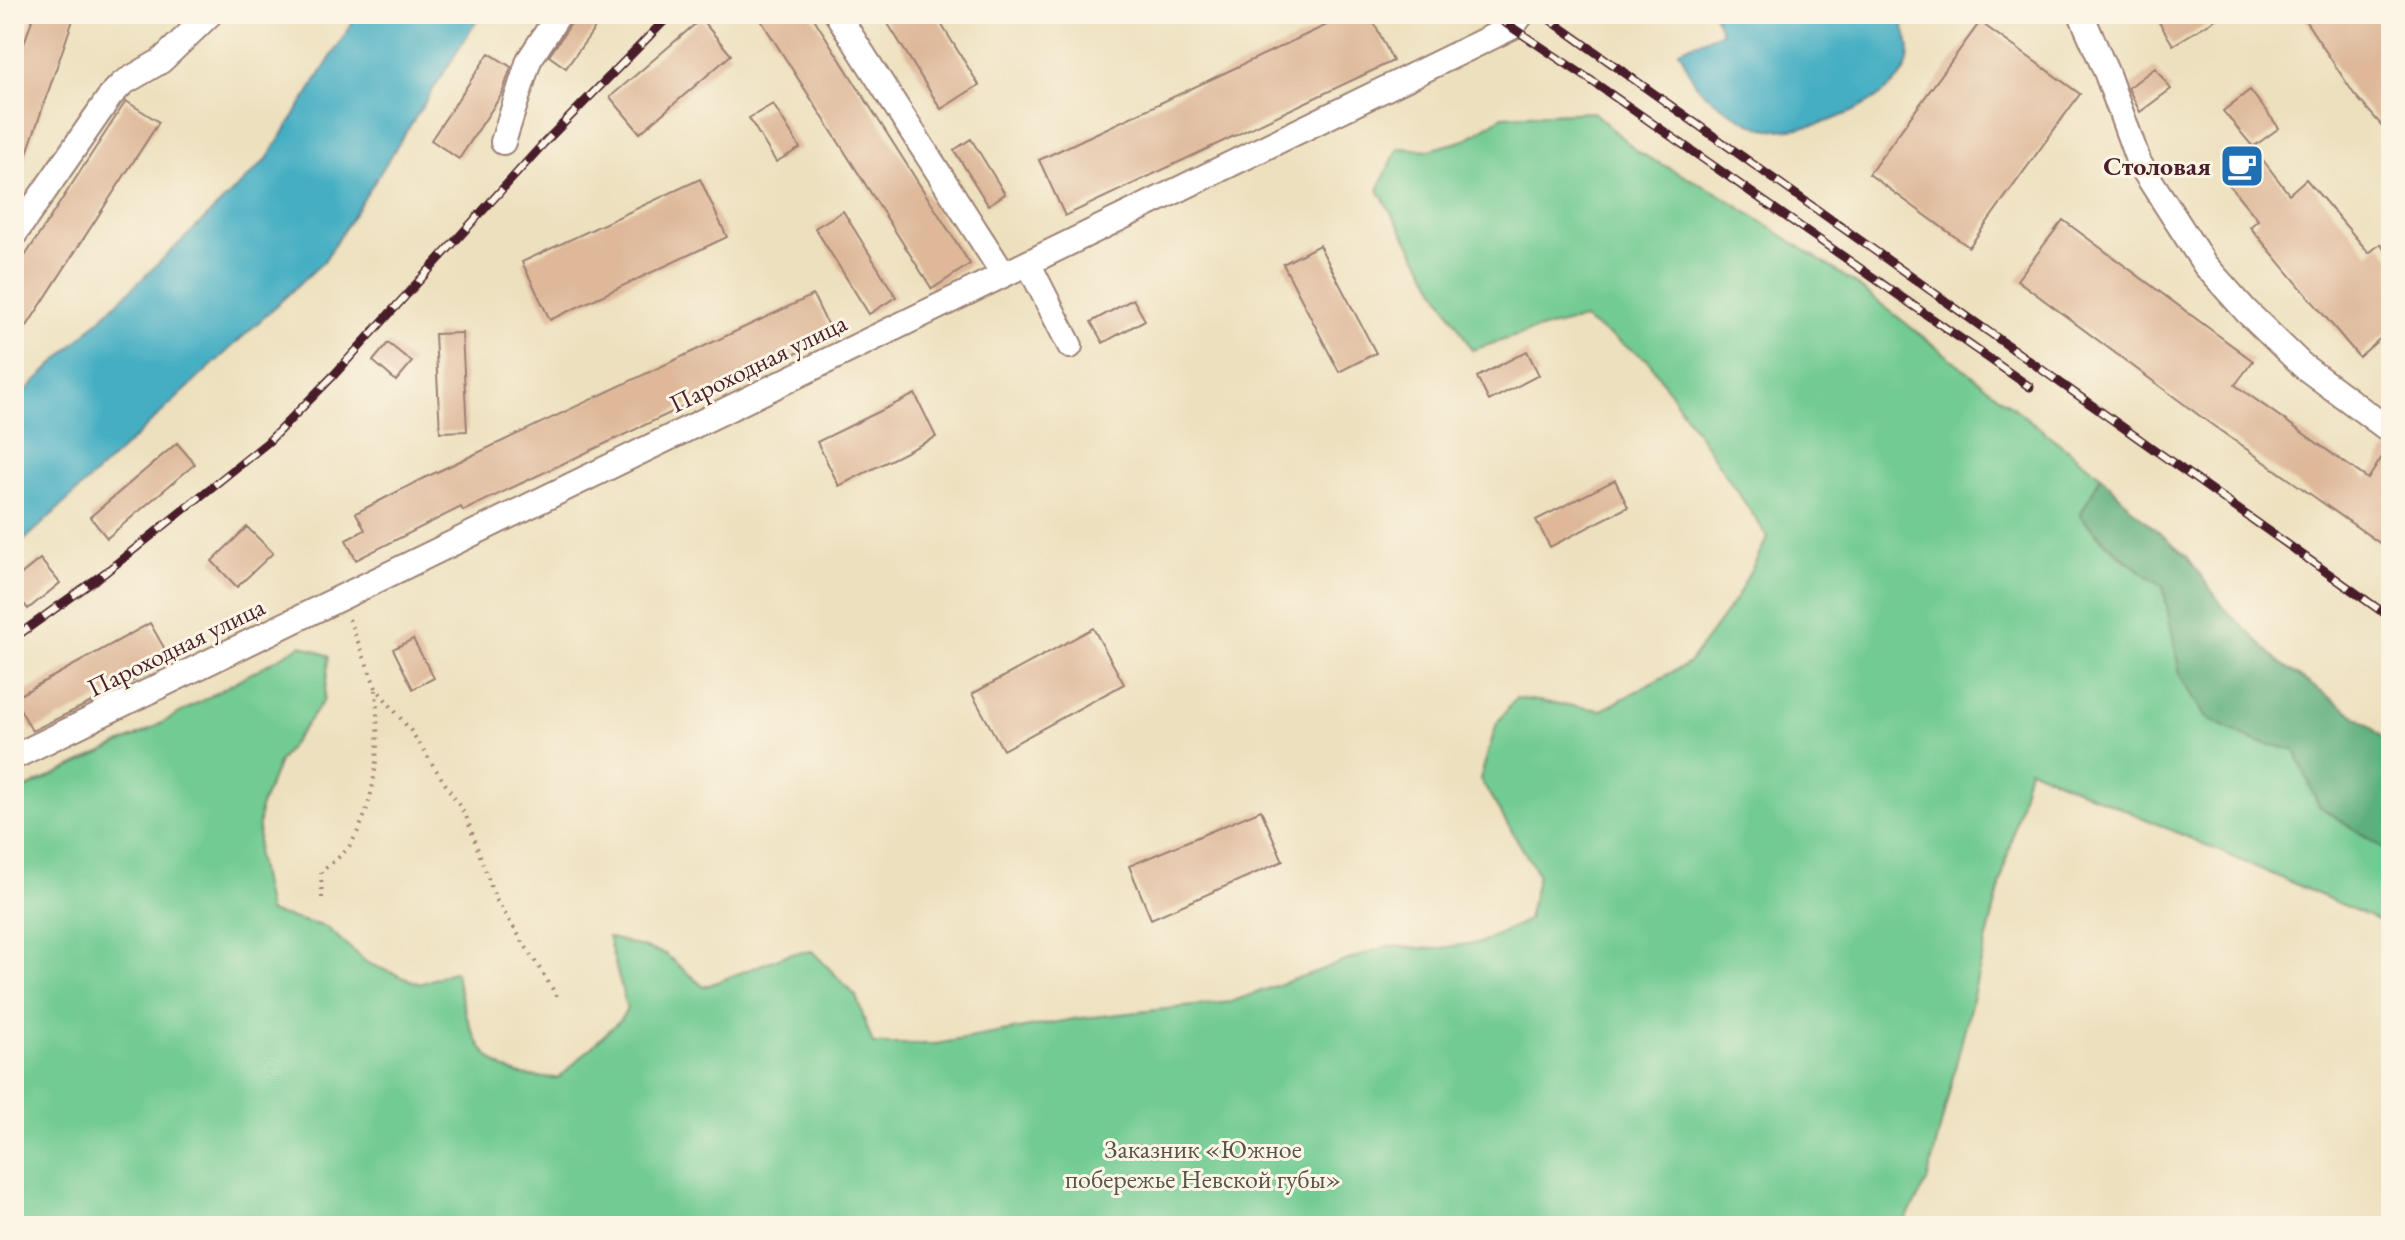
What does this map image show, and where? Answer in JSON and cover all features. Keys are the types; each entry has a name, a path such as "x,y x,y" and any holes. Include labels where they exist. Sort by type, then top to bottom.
{"street":[{"path":"14,235 111,95 123,83 161,61 210,14"},
{"path":"503,142 529,60 559,14"},
{"path":"837,14 1004,275"},
{"name":"Пароходная улица","path":"14,757 1512,27 1522,14"},
{"path":"2081,14 2107,74 2139,163 2205,265 2246,311 2303,366 2385,427"},
{"path":"1028,263 1070,346"}],"path":[{"path":"340,598 376,688 411,731 466,816 495,898 537,969 557,996"},
{"path":"322,898 321,872 351,844 370,802 379,740 376,688"}],"green space":[{"name":"Заказник «Южное побережье Невской губы»","path":"1593,112 1639,153 1718,193 1853,282 2101,476 2081,515 2098,536 2129,563 2163,586 2254,741 2295,750 2319,806 2391,853 2391,926 2029,768 1927,1182 1902,1226 14,1226 14,794 149,730 302,645 329,656 324,700 279,762 260,808 257,855 268,912 326,927 367,963 420,984 455,971 467,1016 479,1045 500,1066 520,1075 559,1078 620,1020 627,1009 608,937 665,954 704,987 789,954 812,951 856,996 873,1044 936,1044 1074,1019 1231,1002 1387,946 1434,949 1483,942 1528,920 1538,874 1480,779 1497,723 1516,698 1602,710 1689,663 1737,597 1768,537 1648,360 1583,319 1472,350 1378,190 1398,148 1430,150 1465,140 1503,116"},
{"path":"2101,476 2135,512 2187,556 2225,609 2279,662 2370,726 2391,746 2391,853 2319,806 2295,750 2254,741 2205,717 2180,675 2163,586 2119,554 2080,515"}],"water":[{"path":"358,14 481,14 324,261 14,550 14,402 267,159"},
{"path":"1714,14 1899,14 1908,44 1907,66 1892,86 1877,98 1840,117 1799,128 1780,130 1756,126 1701,90 1679,50 1722,32"}],"building":[{"path":"34,14 75,14 17,182 14,182 14,73"},
{"path":"574,14 605,14 566,68 549,56"},
{"path":"757,14 811,14 970,264 932,289"},
{"path":"882,14 935,14 979,85 941,109"},
{"path":"1350,14 1370,14 1393,61 1065,216 1039,160"},
{"path":"2154,14 2224,14 2173,45"},
{"path":"2301,14 2391,14 2391,136 2354,94"},
{"path":"701,19 731,55 640,133 610,97"},
{"path":"1980,22 2080,94 1969,247 1869,174"},
{"path":"489,53 511,67 502,94 459,159 431,140"},
{"path":"2155,68 2171,89 2140,112 2128,88"},
{"path":"2250,90 2279,128 2253,147 2223,111"},
{"path":"126,101 159,122 25,329 14,322 14,273"},
{"path":"773,104 800,148 776,162 749,118"},
{"path":"971,139 1005,194 988,205 954,150"},
{"path":"2253,147 2289,194 2306,179 2369,253 2380,244 2391,257 2391,329 2359,357 2250,227 2258,220 2220,174"},
{"path":"700,179 727,237 550,320 522,262"},
{"path":"843,211 896,297 869,314 815,228"},
{"path":"2063,220 2253,361 2235,385 2368,479 2391,443 2391,551 2208,422 2017,280"},
{"path":"1319,245 1376,353 1339,372 1283,264"},
{"path":"813,295 833,336 463,511 461,507 356,560 346,540 365,530 356,513"},
{"path":"1133,299 1145,320 1103,343 1091,322"},
{"path":"462,333 467,431 440,432 435,334"},
{"path":"388,343 412,362 396,381 373,361"},
{"path":"1527,351 1539,375 1489,401 1477,377"},
{"path":"915,394 936,437 839,486 817,442"},
{"path":"177,443 195,464 107,538 90,517"},
{"path":"1615,480 1628,507 1550,547 1536,520"},
{"path":"247,527 273,553 237,587 212,561"},
{"path":"40,559 60,583 28,609 14,592 14,580"},
{"path":"150,623 171,660 32,731 14,698"},
{"path":"1093,628 1124,684 1003,750 972,694"},
{"path":"413,639 434,678 413,689 393,649"},
{"path":"1261,810 1283,861 1151,919 1129,866"}],"railway":[{"path":"14,638 106,572 268,442 333,376 544,143 671,14"},
{"path":"1492,14 2030,387"},
{"path":"1542,14 2391,618"}],"place":[{"name":"Столовая","path":"2242,166"}]}
